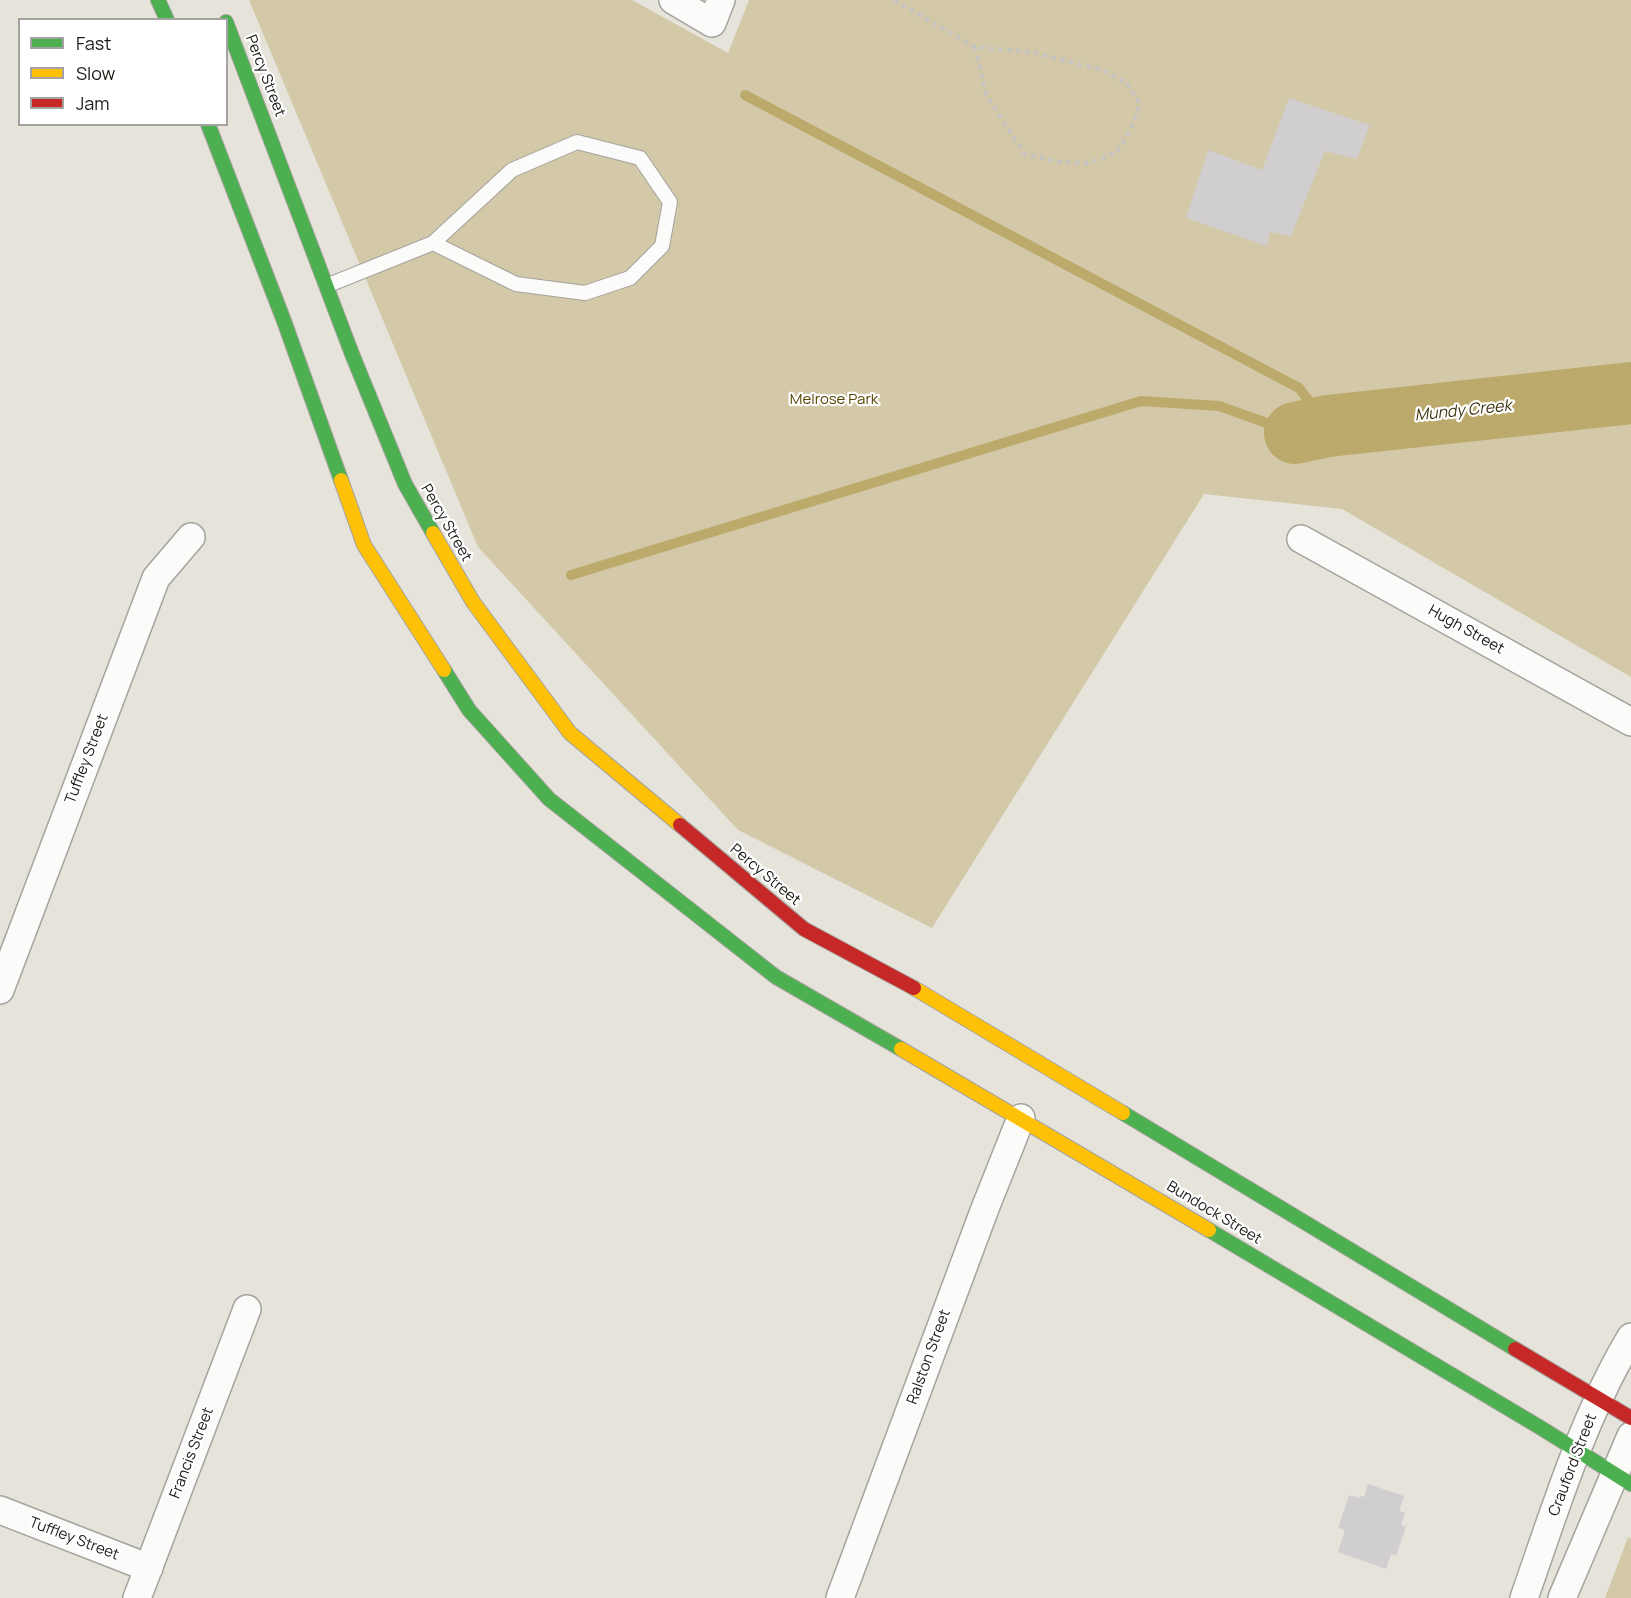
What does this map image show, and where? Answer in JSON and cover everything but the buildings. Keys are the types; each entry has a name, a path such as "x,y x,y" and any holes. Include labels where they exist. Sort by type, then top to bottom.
{"main road":[{"path":"158,0 166,18"},
{"name":"Percy Street","path":"228,25 326,286 405,484 473,602 570,734 804,928 930,997 1599,1399"},
{"name":"Bundock Street","path":"209,126 284,321 364,545 469,711 549,799 776,977 1021,1118 1577,1450 1623,1480"},
{"path":"1599,1399 1631,1418"}],"street":[{"path":"673,0 717,12"},
{"name":"Tuffley Street","path":"0,990 156,578 190,537"},
{"name":"Hugh Street","path":"1301,538 1631,722"},
{"name":"Ralston Street","path":"840,1598 984,1210 1021,1118"},
{"name":"Francis Street","path":"137,1598 247,1309"},
{"name":"Crauford Street","path":"1524,1598 1577,1450 1616,1362 1631,1337"},
{"path":"1562,1598 1623,1480 1631,1436"},
{"name":"Tuffley Street","path":"0,1510 148,1568"}],"lane":[{"path":"326,286 433,243 512,170 577,142 640,158 670,202 662,246 630,278 585,293 516,284 433,243"}],"path":[{"path":"894,0 975,47 1032,52 1102,70 1127,83 1140,104 1131,129 1117,152 1089,163 1058,162 1025,154 986,95 975,47"}],"green space":[{"name":"Melrose Park","path":"249,0 632,0 728,53 749,0 1631,0 1631,677 1342,509 1204,494 932,928 738,830 478,547"},
{"path":"1628,1537 1631,1539 1631,1598 1605,1598"}],"waterway":[{"path":"745,95 1299,388 1328,426"},
{"name":"Mundy Creek","path":"1295,433 1328,426 1631,393"},
{"path":"571,575 1141,401 1219,406 1295,433"}],"traffic: fast":[{"path":"158,0 166,18"},
{"path":"228,27 352,354 405,484 433,533"},
{"path":"209,126 284,321 341,480"},
{"path":"444,670 469,710 549,799 776,977 901,1049"},
{"path":"1123,1113 1515,1349"},
{"path":"1209,1230 1631,1484"}],"traffic: slow":[{"path":"341,480 364,545 444,670"},
{"path":"433,533 473,602 570,733 680,825"},
{"path":"914,988 1123,1113"},
{"path":"901,1049 1209,1230"}],"traffic: jam":[{"path":"680,825 804,929 914,988"},
{"path":"1515,1349 1631,1418"}]}
